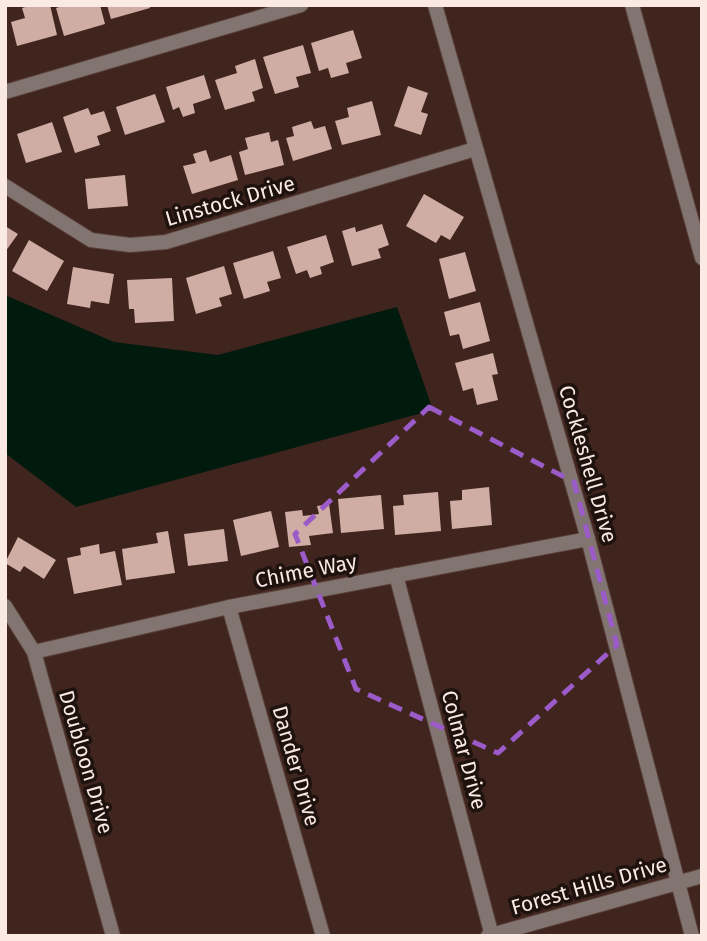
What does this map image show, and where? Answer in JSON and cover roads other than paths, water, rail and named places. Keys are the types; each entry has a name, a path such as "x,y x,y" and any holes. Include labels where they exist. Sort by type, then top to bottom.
{"street":[{"path":"5,92 301,5"},
{"name":"Cockleshell Drive","path":"435,5 589,539 676,883 692,936"},
{"path":"632,5 702,258"},
{"name":"Linstock Drive","path":"5,186 91,240 130,245 166,242 475,149"},
{"name":"Chime Way","path":"34,652 229,607 589,539"},
{"name":"Colmar Drive","path":"396,575 490,935"},
{"name":"Doubloon Drive","path":"5,606 34,652 113,936"},
{"name":"Dander Drive","path":"229,607 323,936"},
{"name":"Forest Hills Drive","path":"490,935 702,876"}]}
